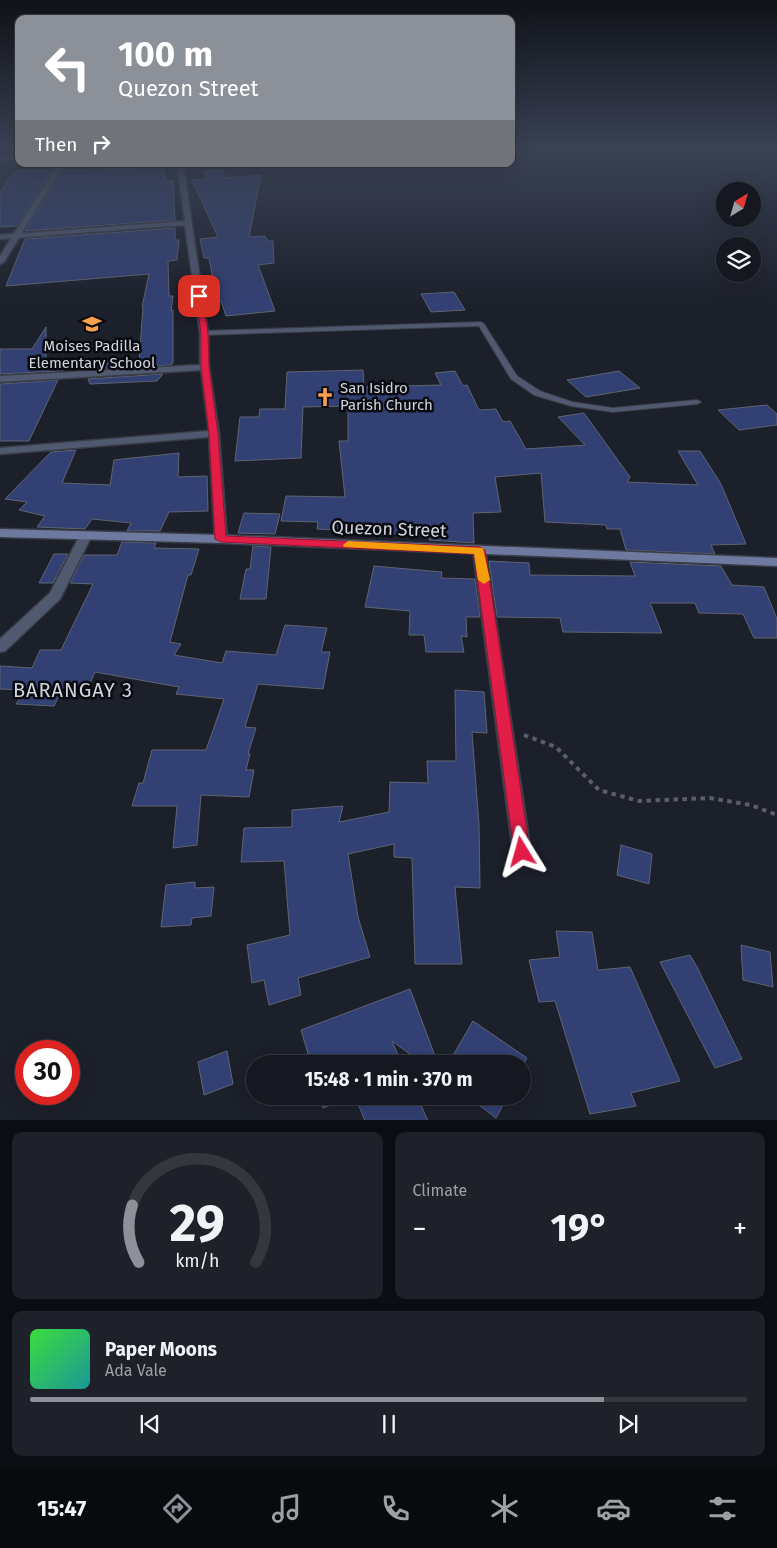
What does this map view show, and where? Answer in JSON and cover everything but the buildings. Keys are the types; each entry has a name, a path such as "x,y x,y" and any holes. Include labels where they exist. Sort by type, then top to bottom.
{"main road":[{"name":"Quezon Street","path":"0,533 85,537 221,539 777,562"}],"street":[{"path":"0,262 38,201"},
{"path":"185,201 204,333 205,366 214,434 221,539"},
{"path":"0,237 188,223"},
{"path":"0,380 205,366"},
{"path":"0,452 214,434"},
{"path":"0,647 55,596 85,537"},
{"path":"480,550 522,852"}],"lane":[{"path":"204,333 481,324 514,377 536,393 571,404 613,410 697,402"}],"path":[{"path":"505,728 556,747 599,790 639,801 710,798 751,805 777,815"}],"slow traffic":[{"path":"348,545 480,550 484,580"}],"place":[{"name":"Moises Padilla Elementary School","path":"92,324"},
{"name":"San Isidro Parish Church","path":"325,397"}],"district":[{"name":"BARANGAY 3","path":"73,690"}],"route":[{"path":"199,296 204,333 205,366 214,434 221,539 480,550 522,852"}]}
